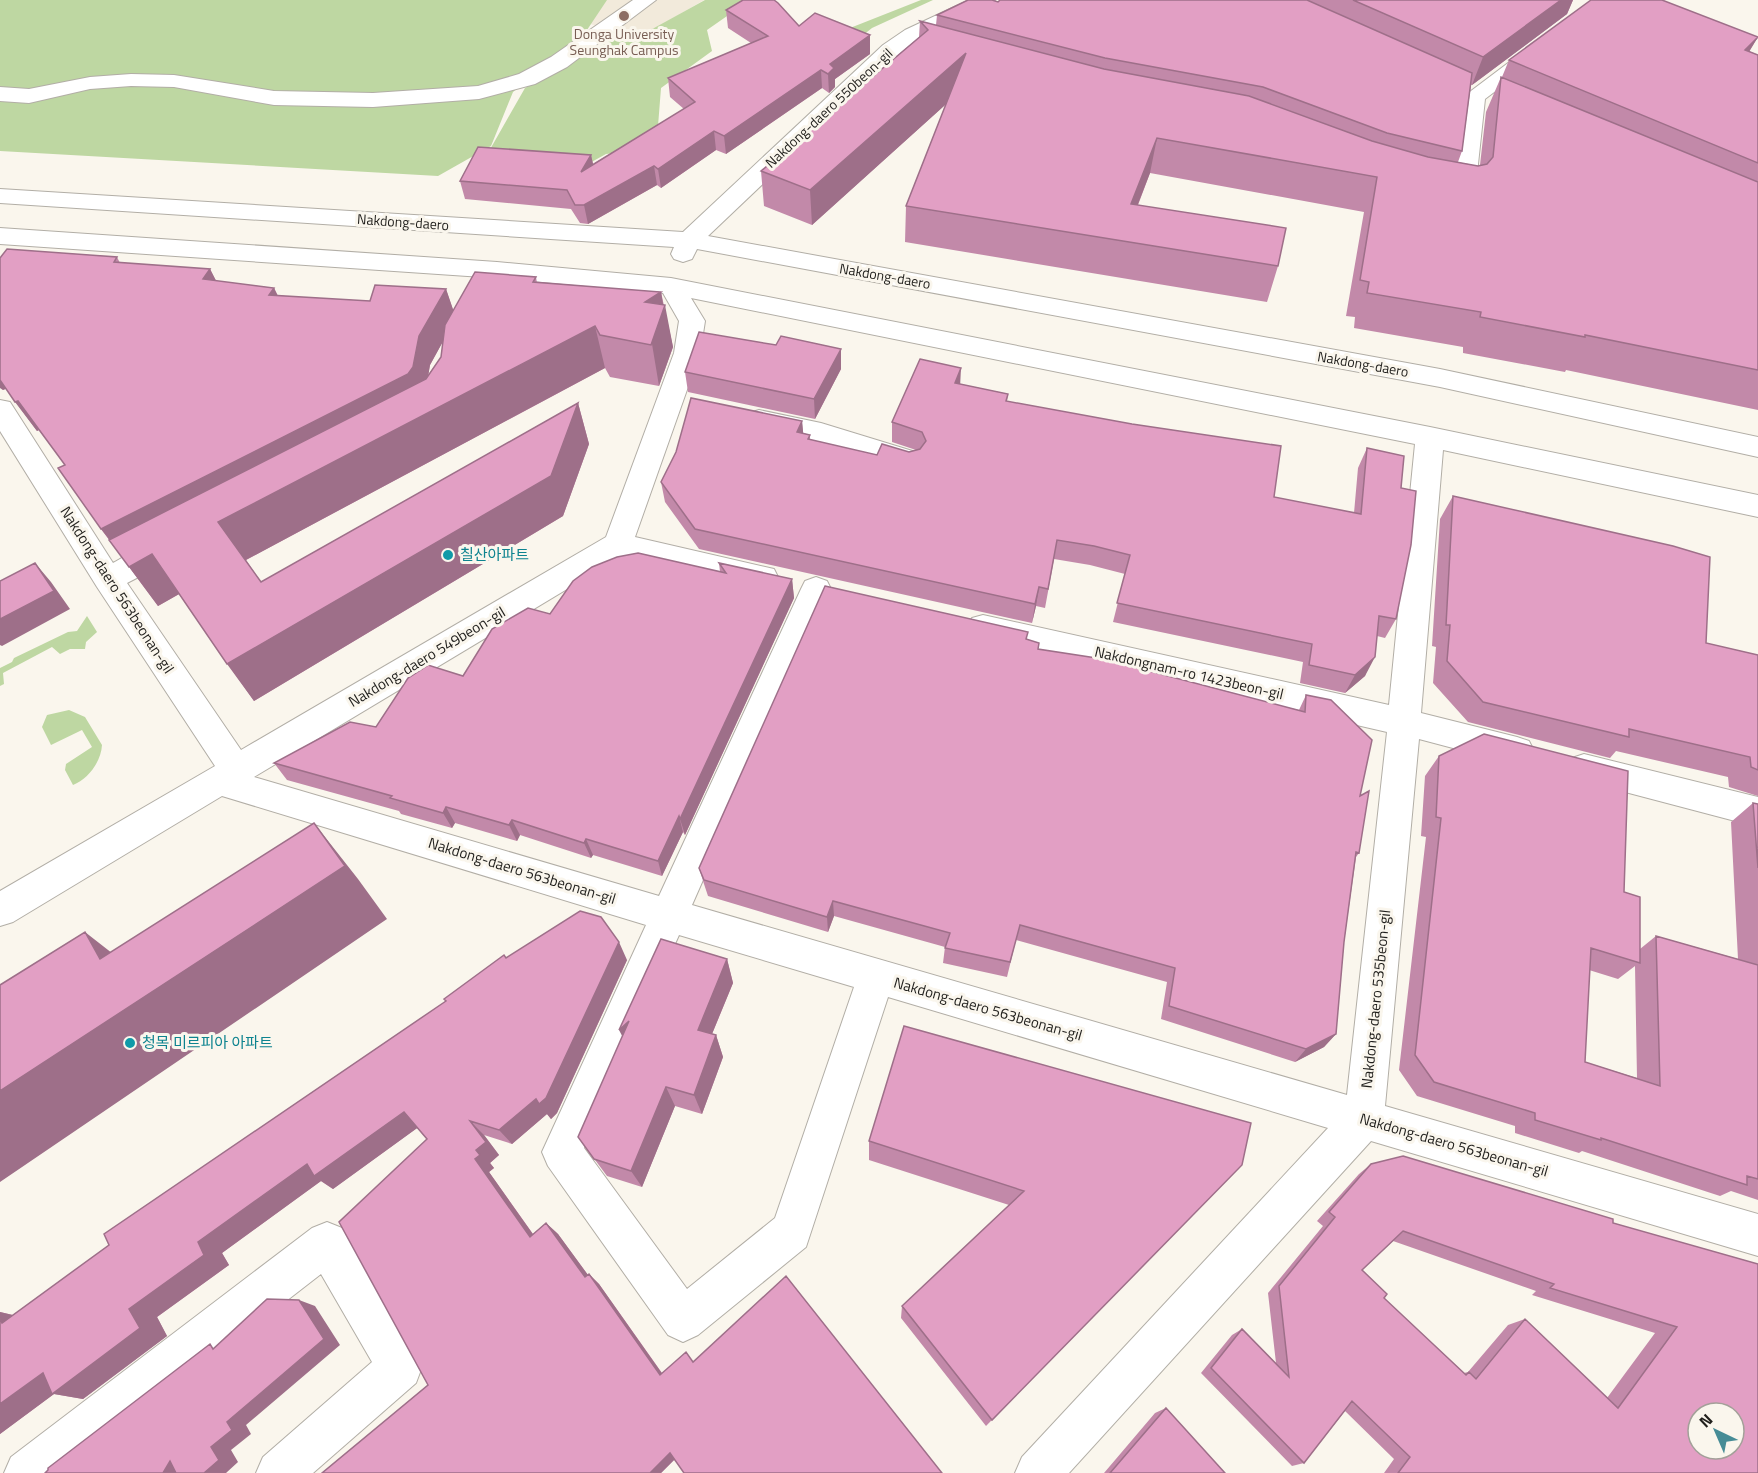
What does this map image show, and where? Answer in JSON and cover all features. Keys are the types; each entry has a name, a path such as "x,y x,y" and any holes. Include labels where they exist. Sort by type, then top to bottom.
{"street":[{"name":"Nakdong-daero 550beon-gil","path":"689,240 890,49 985,0"},
{"path":"0,94 29,96 90,83 131,80 174,81 274,98 373,100 479,92 527,79 559,62 642,1"},
{"path":"1432,187 1462,192 1474,98 1557,35"},
{"path":"904,40 936,53 980,64"},
{"path":"1453,88 1496,107"},
{"name":"Nakdong-daero","path":"0,196 689,240 1440,378 1758,447"},
{"path":"0,236 33,248 497,270 671,286 1430,437 1758,506"},
{"path":"671,286 689,240"},
{"path":"484,295 497,270"},
{"path":"671,286 692,321 681,403 618,544 827,591 668,915 562,1152 683,1320 791,1232 876,976"},
{"name":"Nakdong-daero 563beonan-gil","path":"0,409 108,579 227,775 668,915 1758,1235"},
{"path":"739,416 821,434 909,460"},
{"name":"Nakdong-daero 535beon-gil","path":"1364,1119 1430,437"},
{"path":"108,579 191,536"},
{"name":"Nakdong-daero 549beon-gil","path":"0,910 618,544"},
{"name":"Nakdongnam-ro 1423beon-gil","path":"954,620 1404,722 1758,812"},
{"path":"1038,1473 1364,1119"},
{"path":"27,1473 327,1243 400,1367 279,1473"}],"shaded area":[{"name":"Donga University Seunghak Campus","path":"532,0 704,0 649,32 620,36"}],"green space":[{"path":"0,0 607,0 587,30 513,92 491,146 438,176 0,151"},
{"path":"705,0 750,0 707,30 712,51 661,88 658,126 624,152 606,154 577,170 484,160 525,88 618,36 645,33"},
{"path":"921,0 933,0 872,28 862,36 850,28"},
{"path":"87,616 97,632 86,642 85,649 70,649 60,654 52,647 3,673 4,684 0,686 0,668 12,662 14,658 68,632 77,631"},
{"path":"69,710 85,717 102,745 93,769 84,779 73,785 65,770 66,764 92,747 82,730 51,745 42,727 47,715"}],"building":[{"path":"743,0 774,0 799,26 815,13 870,35 830,64 834,68 828,74 821,70 724,136 714,131 658,169 654,166 584,205 575,205 567,190 460,181 478,147 591,155 581,172 695,102 668,78 768,36 726,10"},
{"path":"968,0 998,2 1000,0 1307,0 1472,73 1462,151 1387,133 1263,87 1105,58 937,15"},
{"path":"1353,0 1561,0 1483,57"},
{"path":"1591,0 1662,0 1758,37 1745,50 1758,55 1758,163 1509,60"},
{"path":"920,21 1104,69 1249,96 1372,141 1428,157 1478,166 1487,164 1493,157 1501,77 1758,182 1758,370 1585,335 1585,337 1480,317 1481,312 1367,293 1369,282 1360,280 1377,177 1157,138 1131,204 1286,228 1278,266 906,206 966,53 810,190 761,171 928,30"},
{"path":"7,249 117,257 114,262 210,269 203,279 274,288 269,295 370,301 375,285 446,289 419,336 413,367 408,374 101,529 58,468 65,465 0,380 0,258"},
{"path":"475,272 536,277 533,282 661,292 645,302 665,305 651,345 600,335 595,326 218,522 261,582 578,403 551,476 227,664 152,554 129,567 109,540 426,379 441,357 445,325"},
{"path":"699,332 776,345 781,336 841,349 814,399 685,372"},
{"path":"920,359 961,368 955,383 1008,394 1006,401 1132,424 1281,446 1274,497 1361,514 1367,448 1404,456 1401,488 1416,491 1411,545 1396,619 1379,616 1375,657 1355,675 1309,665 1312,644 1117,603 1130,555 1094,546 1057,540 1048,589 1039,587 1035,604 695,529 661,482 676,452 691,398 802,421 797,432 810,435 808,439 877,455 882,444 909,452 920,449 926,441 922,432 892,422"},
{"path":"1453,496 1673,546 1710,557 1706,643 1758,655 1758,770 1751,767 1750,757 1629,729 1629,737 1483,702 1447,661 1450,625 1446,625"},
{"path":"638,553 726,573 719,563 792,579 680,819 679,816 658,861 586,839 584,843 512,820 509,825 446,807 443,813 390,798 392,796 274,763 350,722 376,727 408,678 428,665 463,676 492,629 528,608 550,614 573,581 592,567 617,557"},
{"path":"35,563 54,591 0,619 0,581"},
{"path":"825,586 1028,632 1026,639 1039,643 1038,649 1103,659 1305,712 1306,695 1331,700 1372,740 1360,796 1369,791 1359,853 1356,852 1344,942 1336,1034 1306,1049 1169,1006 1175,968 1020,925 1010,962 945,948 950,933 833,901 827,917 704,880 699,868"},
{"path":"1484,734 1628,771 1624,892 1640,897 1640,963 1591,948 1585,1062 1660,1086 1656,936 1758,965 1758,1179 1747,1176 1747,1185 1601,1138 1601,1140 1535,1120 1535,1113 1434,1082 1415,1055 1441,818 1436,817 1439,756"},
{"path":"1753,803 1758,804 1758,868"},
{"path":"314,823 345,866 0,1091 0,985 85,932 100,959"},
{"path":"580,911 601,917 619,942 546,1098 539,1104 536,1099 499,1130 470,1121 486,1142 476,1150 480,1155 475,1159 530,1237 546,1223 585,1277 589,1274 660,1375 686,1352 693,1362 786,1276 942,1473 684,1473 670,1453 650,1473 322,1473 428,1385 339,1222 427,1139 404,1112 314,1176 307,1164 198,1242 204,1255 129,1309 140,1328 52,1394 43,1373 0,1404 0,1318 2,1323 109,1245 104,1234 446,1001 444,999 504,955 506,958"},
{"path":"661,939 727,959 698,1030 716,1035 694,1095 666,1087 631,1171 594,1159 578,1137 629,1021 619,1030"},
{"path":"904,1026 1251,1123 1242,1165 992,1420 902,1306 1024,1191 869,1141"},
{"path":"1403,1156 1613,1219 1613,1223 1758,1264 1758,1473 1398,1473 1410,1457 1352,1401 1304,1463 1211,1368 1242,1329 1289,1377 1279,1286 1335,1217 1329,1212 1371,1164","holes":["1403,1231 1554,1284 1550,1288 1677,1327 1618,1408 1525,1319 1476,1379 1469,1372 1466,1375 1384,1298 1387,1294 1362,1270"]},
{"path":"267,1299 299,1300 324,1339 227,1422 232,1430 211,1447 219,1460 204,1473 176,1473 170,1461 163,1473 45,1473 48,1468 210,1344 213,1349"},
{"path":"1166,1408 1225,1473 1110,1473"}],"place":[{"name":"Donga University Seunghak Campus","path":"624,16"},
{"name":"칠산아파트","path":"448,555"},
{"name":"청목 미르피아 아파트","path":"130,1043"}]}
